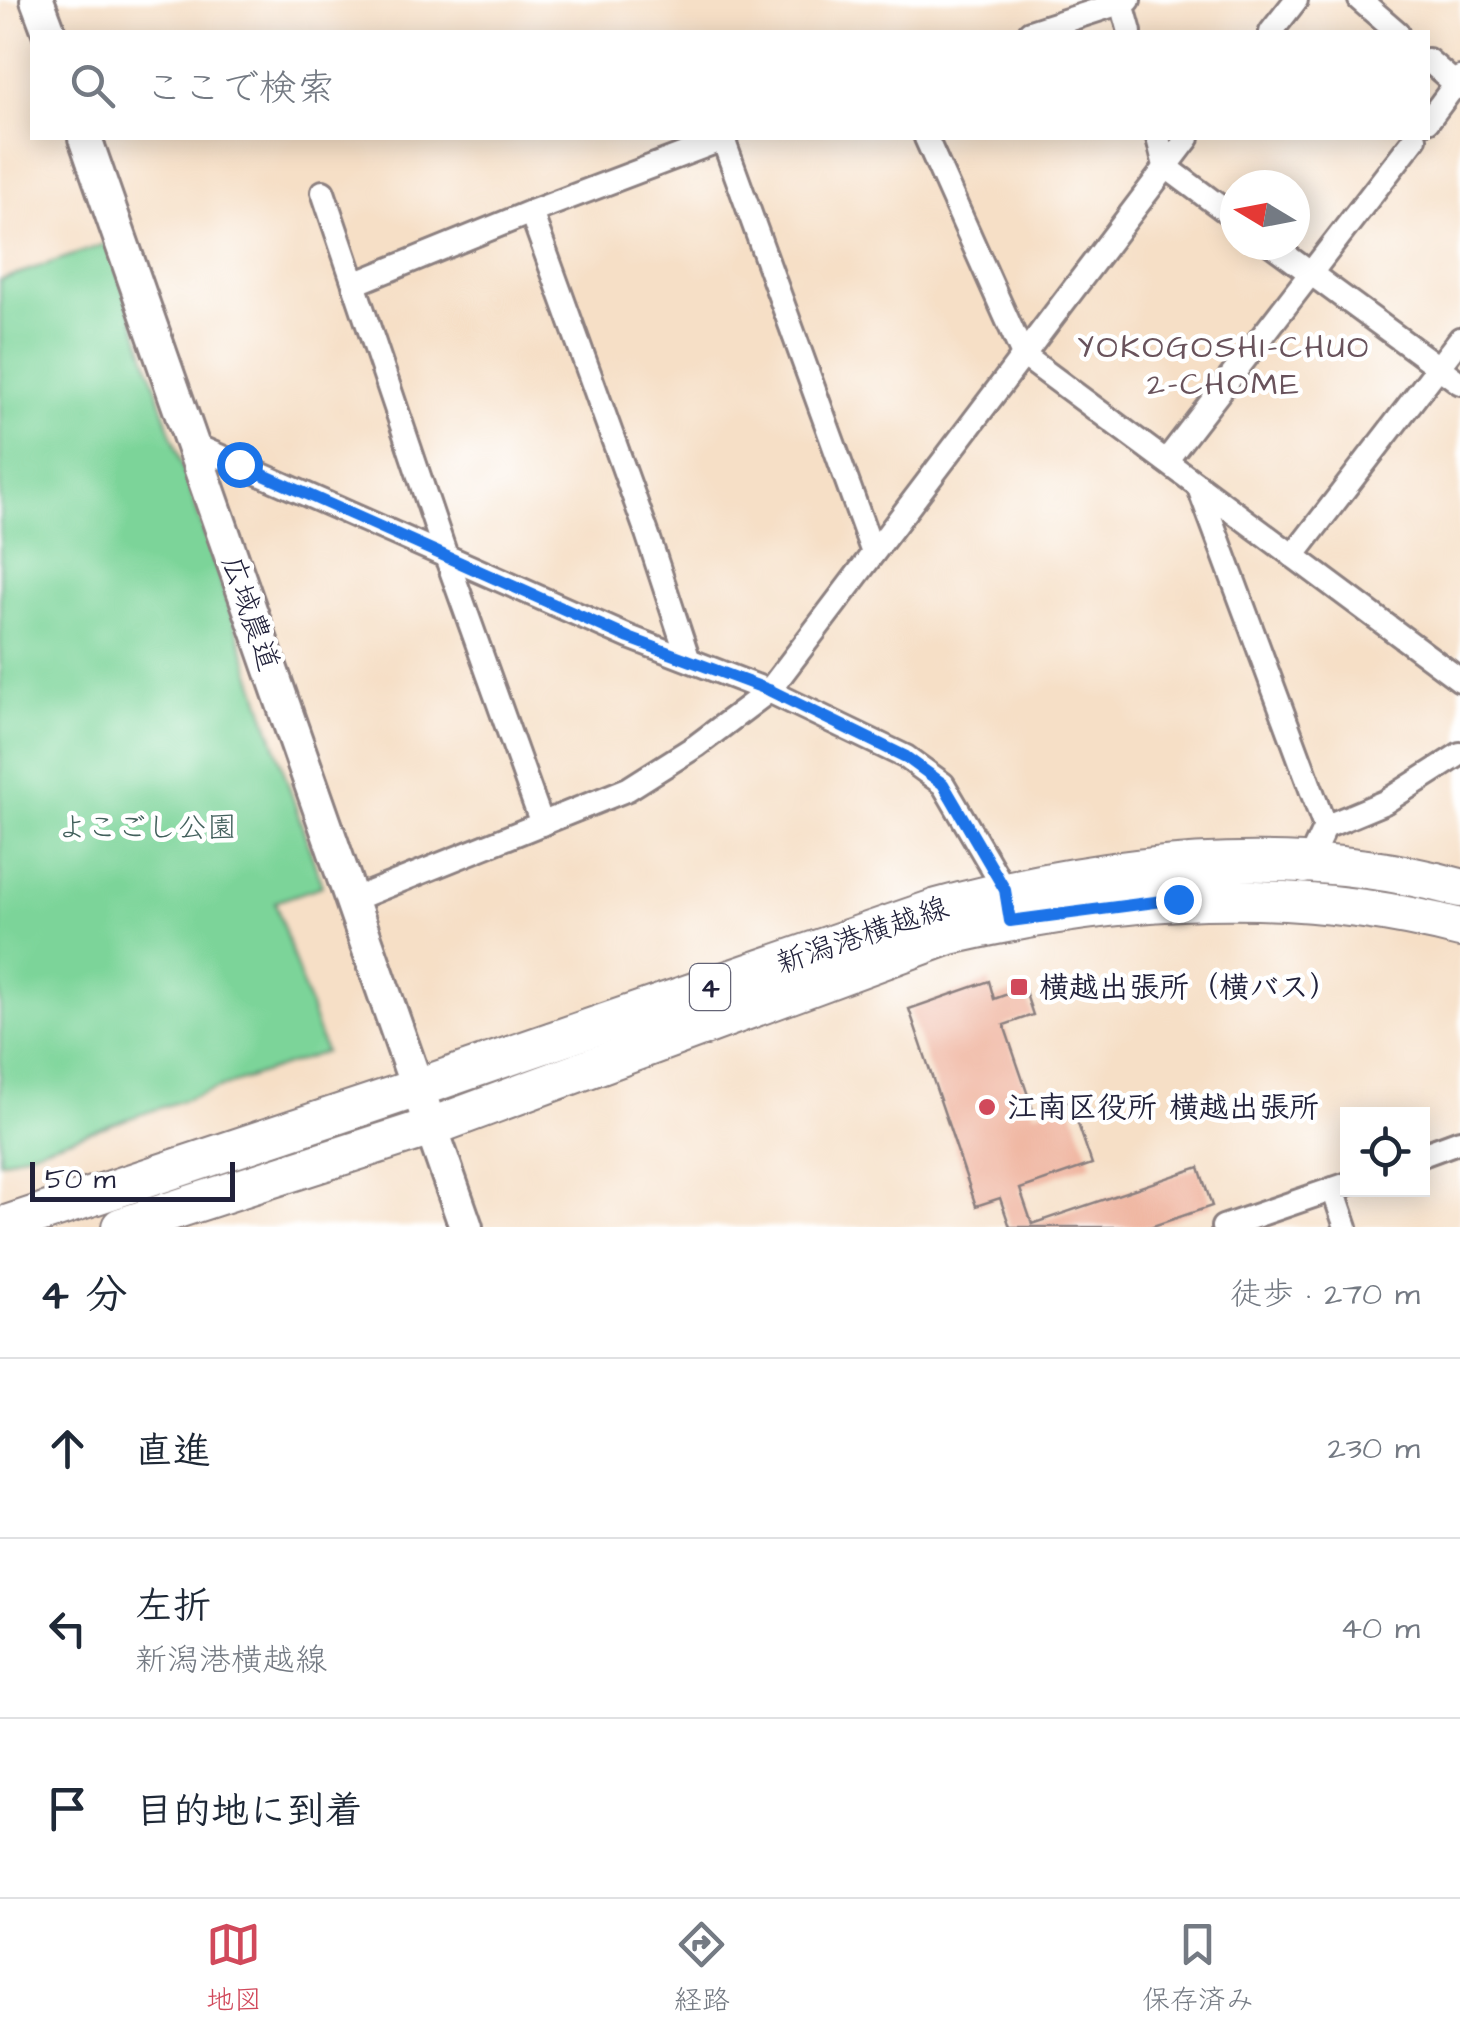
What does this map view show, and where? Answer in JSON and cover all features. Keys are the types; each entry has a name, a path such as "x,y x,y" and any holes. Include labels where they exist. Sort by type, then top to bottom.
{"main road":[{"name":"新潟港横越線","path":"121,1227 431,1127 950,935 1008,906 1155,867 1307,861 1417,876 1460,888"},
{"name":"新潟港横越線","path":"0,1227 937,908 1178,899 1298,900 1404,914 1460,928"}],"street":[{"path":"37,0 47,30"},
{"path":"1273,30 1296,0"},
{"path":"1360,0 1395,30"},
{"path":"1036,30 1126,1 1130,30"},
{"path":"1430,62 1458,84 1430,119"},
{"name":"広域農道","path":"86,140 466,1227"},
{"path":"354,284 720,140"},
{"path":"726,140 873,554"},
{"path":"927,140 1023,355 1460,680"},
{"path":"1158,140 1165,166 1220,207"},
{"path":"352,900 628,789 696,746 769,690 1186,140"},
{"path":"1166,462 1413,140"},
{"path":"323,192 542,824"},
{"path":"531,212 688,658"},
{"path":"1292,260 1460,383"},
{"path":"1293,556 1460,339"},
{"path":"192,444 629,638 769,690 906,757 943,784 1008,906"},
{"path":"1198,485 1325,826"},
{"path":"1298,900 1307,861 1325,826 1384,802 1460,754"},
{"path":"1430,1152 1460,1141"},
{"path":"1223,1227 1340,1186"},
{"path":"1342,1197 1346,1227"}],"green space":[{"name":"よこごし公園","path":"108,243 322,886 275,902 325,1052 0,1162 0,280"}],"building":[{"name":"江南区役所 横越出張所","path":"989,981 994,999 1024,988 1033,1015 1004,1025 1034,1113 1070,1101 1092,1164 1020,1189 1032,1224 1199,1167 1212,1206 1150,1227 1010,1227 1000,1198 976,1206 909,1009"}],"place":[{"name":"横越出張所（横バス）","path":"1019,987"},
{"name":"江南区役所 横越出張所","path":"987,1107"}],"district":[{"name":"YOKOGOSHI-CHUO 2-CHOME","path":"1224,364"}],"route":[{"path":"239,464 629,638 769,690 906,757 943,784 1005,890 1010,921 1178,899"}]}
